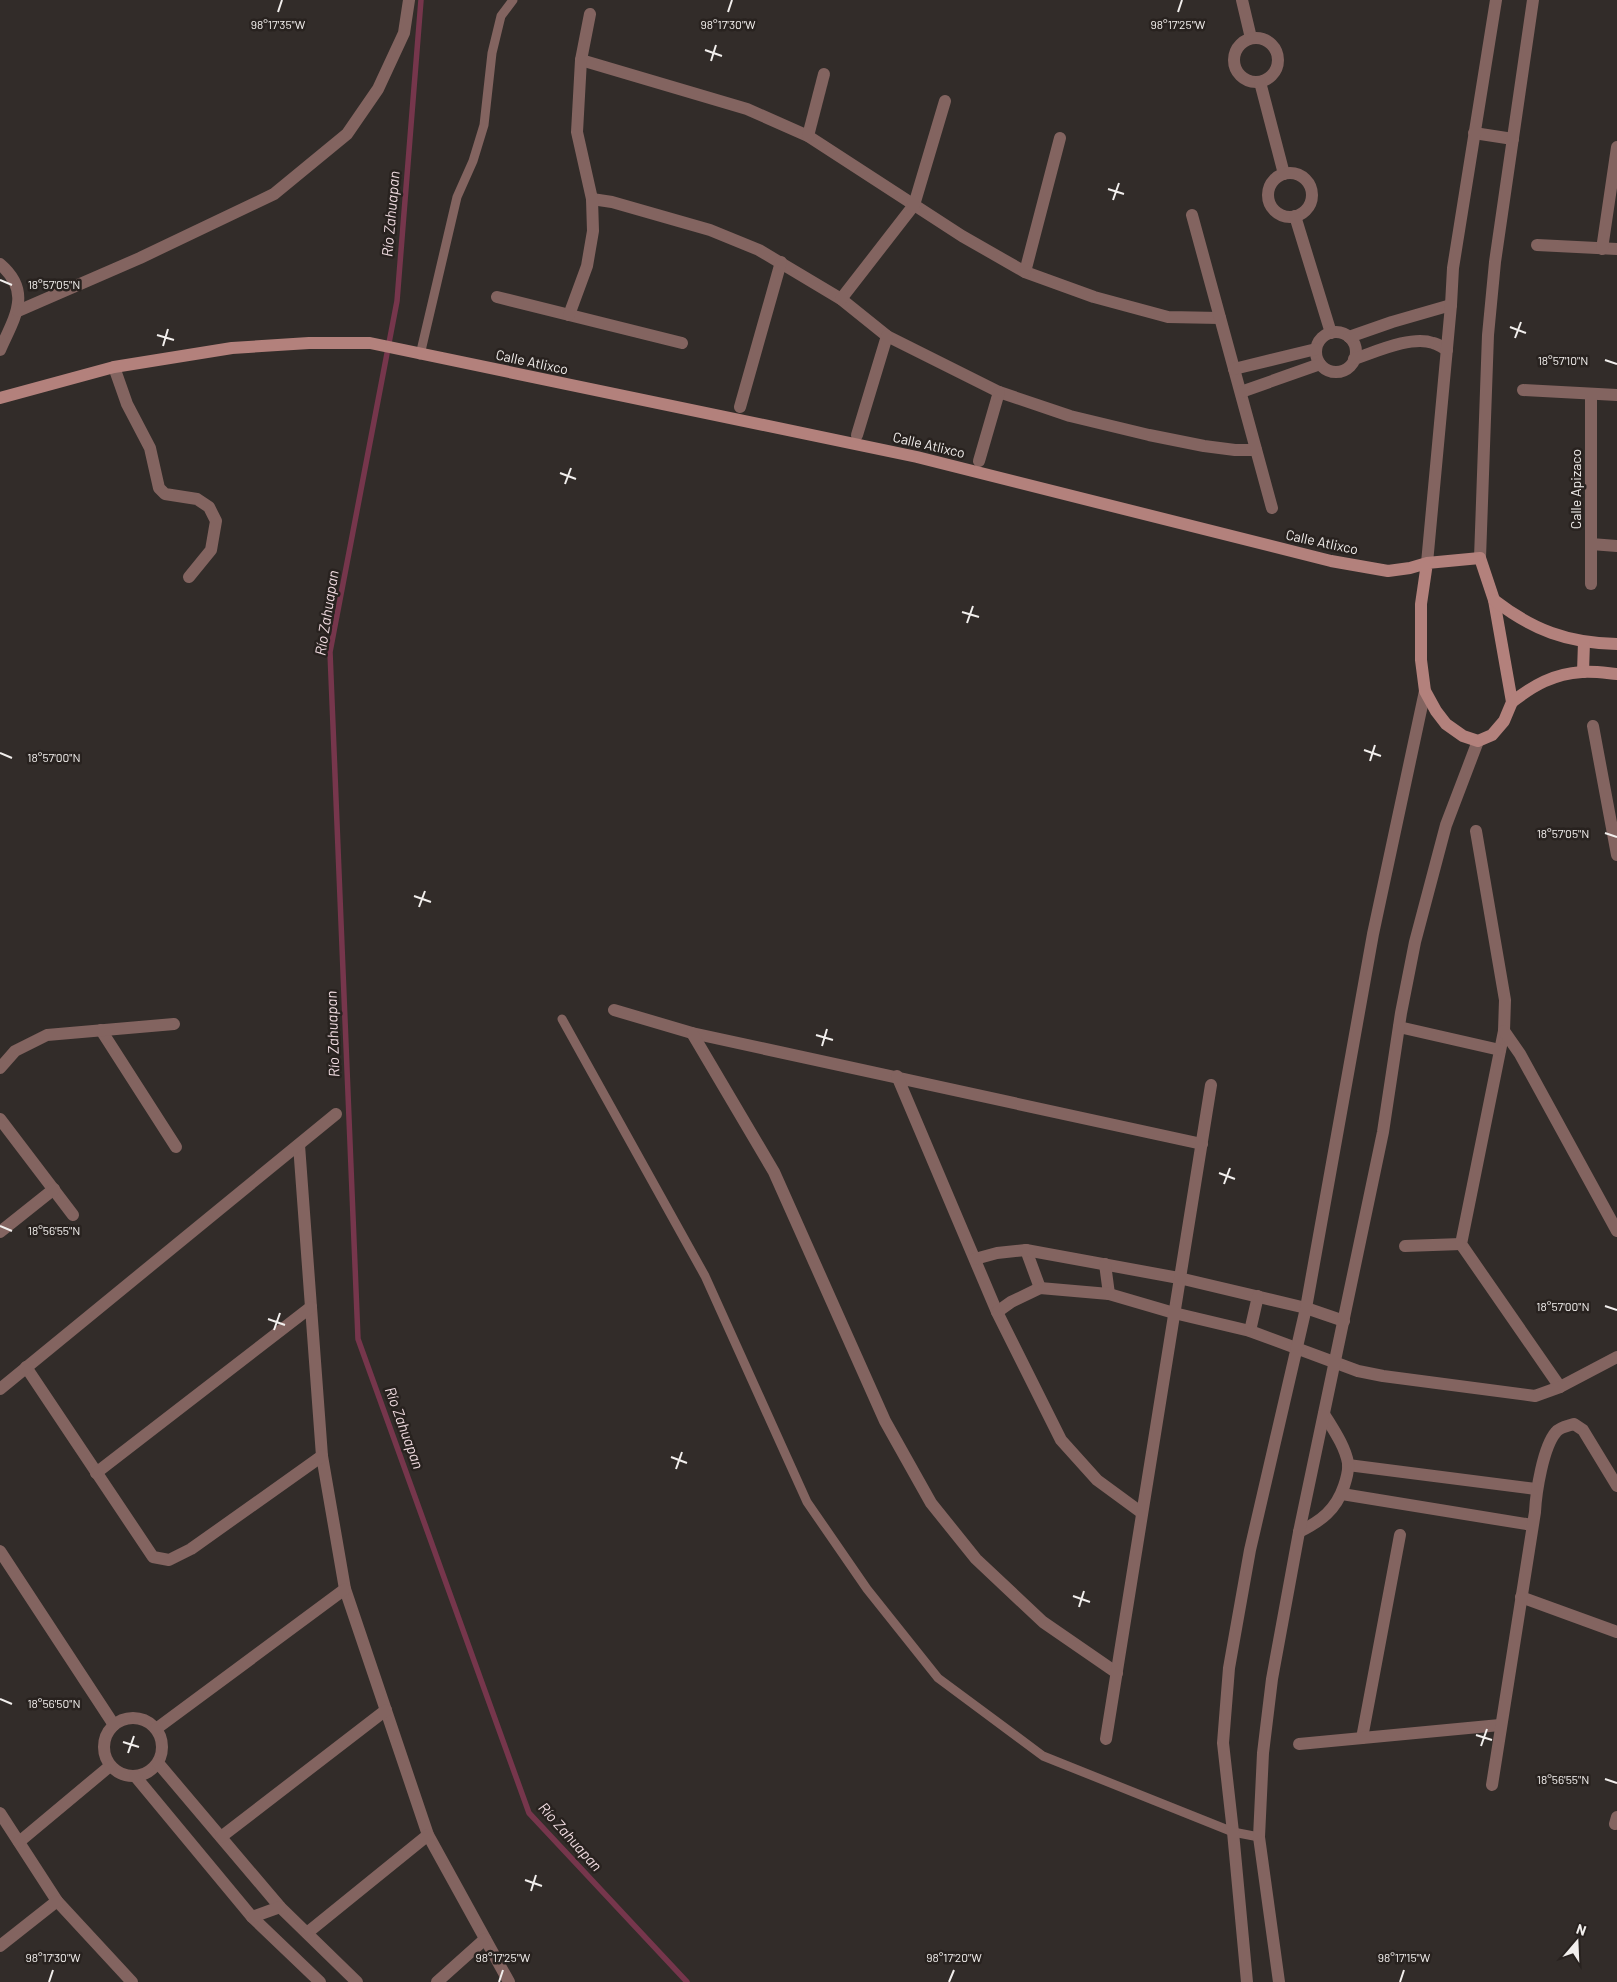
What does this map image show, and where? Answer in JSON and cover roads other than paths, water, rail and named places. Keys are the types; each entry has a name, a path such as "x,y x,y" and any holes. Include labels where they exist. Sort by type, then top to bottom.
{"street":[{"path":"18,311 140,258 274,194 347,134 378,88 404,33 409,0"},
{"path":"1242,0 1251,38"},
{"path":"1496,0 1453,268 1427,563 1421,604 1420,660 1425,691 1446,724 1463,736 1478,741 1492,735 1504,721 1512,702 1533,686 1557,676 1583,672 1617,674"},
{"path":"1512,702 1494,600 1480,558 1488,335 1494,262 1534,0"},
{"path":"568,315 587,266 593,231 592,199 577,132 581,60 590,14"},
{"path":"1251,38 1259,38 1272,45 1278,60 1273,74 1260,82 1245,80 1239,74 1233,60 1234,52 1238,46 1251,38"},
{"path":"581,60 747,109 808,136 962,236 1025,272 1094,297 1168,317 1220,318"},
{"path":"808,136 824,74"},
{"path":"1260,82 1284,174"},
{"path":"841,299 914,205 945,101"},
{"path":"1474,133 1513,139"},
{"path":"1025,272 1060,138"},
{"path":"1602,248 1617,147"},
{"path":"1291,173 1304,178 1311,189 1312,196 1306,209 1295,216 1276,212 1268,200 1269,186 1284,174 1291,173"},
{"path":"592,199 612,202 710,230 759,250 841,299 887,336 999,392 1070,416 1149,435 1204,446 1235,450 1256,450"},
{"path":"1192,215 1272,508"},
{"path":"1295,216 1331,333"},
{"path":"1537,245 1617,249"},
{"path":"740,407 781,262"},
{"path":"0,264 13,277 19,292 18,311 0,350"},
{"path":"498,297 682,343"},
{"path":"1349,337 1451,305"},
{"path":"1354,360 1355,348 1349,337 1343,334 1331,333 1321,338 1316,349 1316,357 1320,364 1329,371 1335,372 1346,369 1354,360 1400,343 1432,342 1447,350"},
{"path":"858,435 887,336"},
{"name":"Calle Atlixco","path":"0,398 114,366 232,348 309,343 370,343 420,355 918,457 1331,561 1388,571 1427,563 1480,558"},
{"path":"1234,369 1316,349"},
{"path":"1240,392 1320,364"},
{"path":"114,366 127,404 150,448 159,488 166,494 197,499 209,507 216,521 211,550 189,577"},
{"path":"1524,390 1617,396"},
{"path":"980,461 999,392"},
{"name":"Calle Apizaco","path":"1591,394 1591,584"},
{"path":"1591,544 1617,546"},
{"path":"1494,600 1536,628 1560,637 1584,642 1617,644"},
{"path":"1583,672 1584,642"},
{"path":"1247,1982 1223,1743 1230,1668 1250,1550 1298,1349 1373,934 1425,691"},
{"path":"1593,726 1611,790 1617,855"},
{"path":"1279,1982 1259,1837 1263,1753 1272,1679 1299,1532 1383,1132 1399,1027 1416,942 1446,825 1478,741"},
{"path":"1476,831 1504,1000 1504,1031 1461,1244 1560,1387"},
{"path":"614,1010 692,1033 897,1076 1202,1144"},
{"path":"0,1068 15,1051 47,1035 174,1024"},
{"path":"1399,1027 1500,1050"},
{"path":"101,1030 176,1147"},
{"path":"1504,1031 1520,1054 1617,1231"},
{"path":"692,1033 774,1172 885,1421 930,1503 976,1559 1043,1622 1116,1673"},
{"path":"897,1076 997,1312 1061,1440 1097,1480 1142,1513"},
{"path":"1106,1739 1211,1085"},
{"path":"0,1389 336,1114"},
{"path":"0,1118 73,1215"},
{"path":"299,1144 322,1456 345,1589 428,1836 509,1982"},
{"path":"0,1232 54,1189"},
{"path":"1405,1246 1461,1244"},
{"path":"975,1259 1003,1252 1026,1250 1179,1278 1306,1308 1344,1321"},
{"path":"1026,1250 1040,1288"},
{"path":"1105,1264 1109,1294"},
{"path":"997,1312 1040,1288 1109,1294 1174,1313 1250,1331 1358,1371 1535,1396 1560,1387 1617,1357"},
{"path":"1250,1331 1258,1296"},
{"path":"96,1472 311,1307"},
{"path":"26,1367 153,1557 169,1560 191,1549 322,1456"},
{"path":"1299,1532 1330,1513 1342,1494 1346,1480 1348,1465 1345,1452 1324,1414"},
{"path":"1492,1786 1520,1597 1535,1512 1536,1489 1551,1439 1557,1430 1574,1424 1583,1430 1613,1469 1617,1486"},
{"path":"1348,1465 1536,1489"},
{"path":"1342,1494 1532,1525"},
{"path":"1362,1738 1400,1535"},
{"path":"0,1551 114,1725"},
{"path":"156,1729 345,1589"},
{"path":"1520,1597 1617,1632"},
{"path":"221,1837 386,1710"},
{"path":"140,1719 149,1722 156,1729 162,1746 162,1754 152,1770 144,1775 126,1776 110,1766 104,1749 104,1740 114,1725 122,1720 140,1719"},
{"path":"1299,1744 1500,1725"},
{"path":"158,1763 280,1906 357,1982"},
{"path":"19,1842 110,1766"},
{"path":"135,1776 252,1917 320,1982"},
{"path":"0,1813 57,1901 132,1982"},
{"path":"307,1933 428,1836"},
{"path":"0,1946 57,1901"},
{"path":"252,1917 280,1906"},
{"path":"437,1982 485,1939"}],"lane":[{"path":"420,355 458,197 474,161 484,124 492,53 501,16 513,0"},
{"path":"562,1019 705,1276 807,1502 867,1589 938,1678 1043,1756 1233,1832 1259,1837"}],"waterway":[{"name":"Río Zahuapan","path":"421,0 397,301 330,652 358,1339 529,1813 687,1982"}]}
